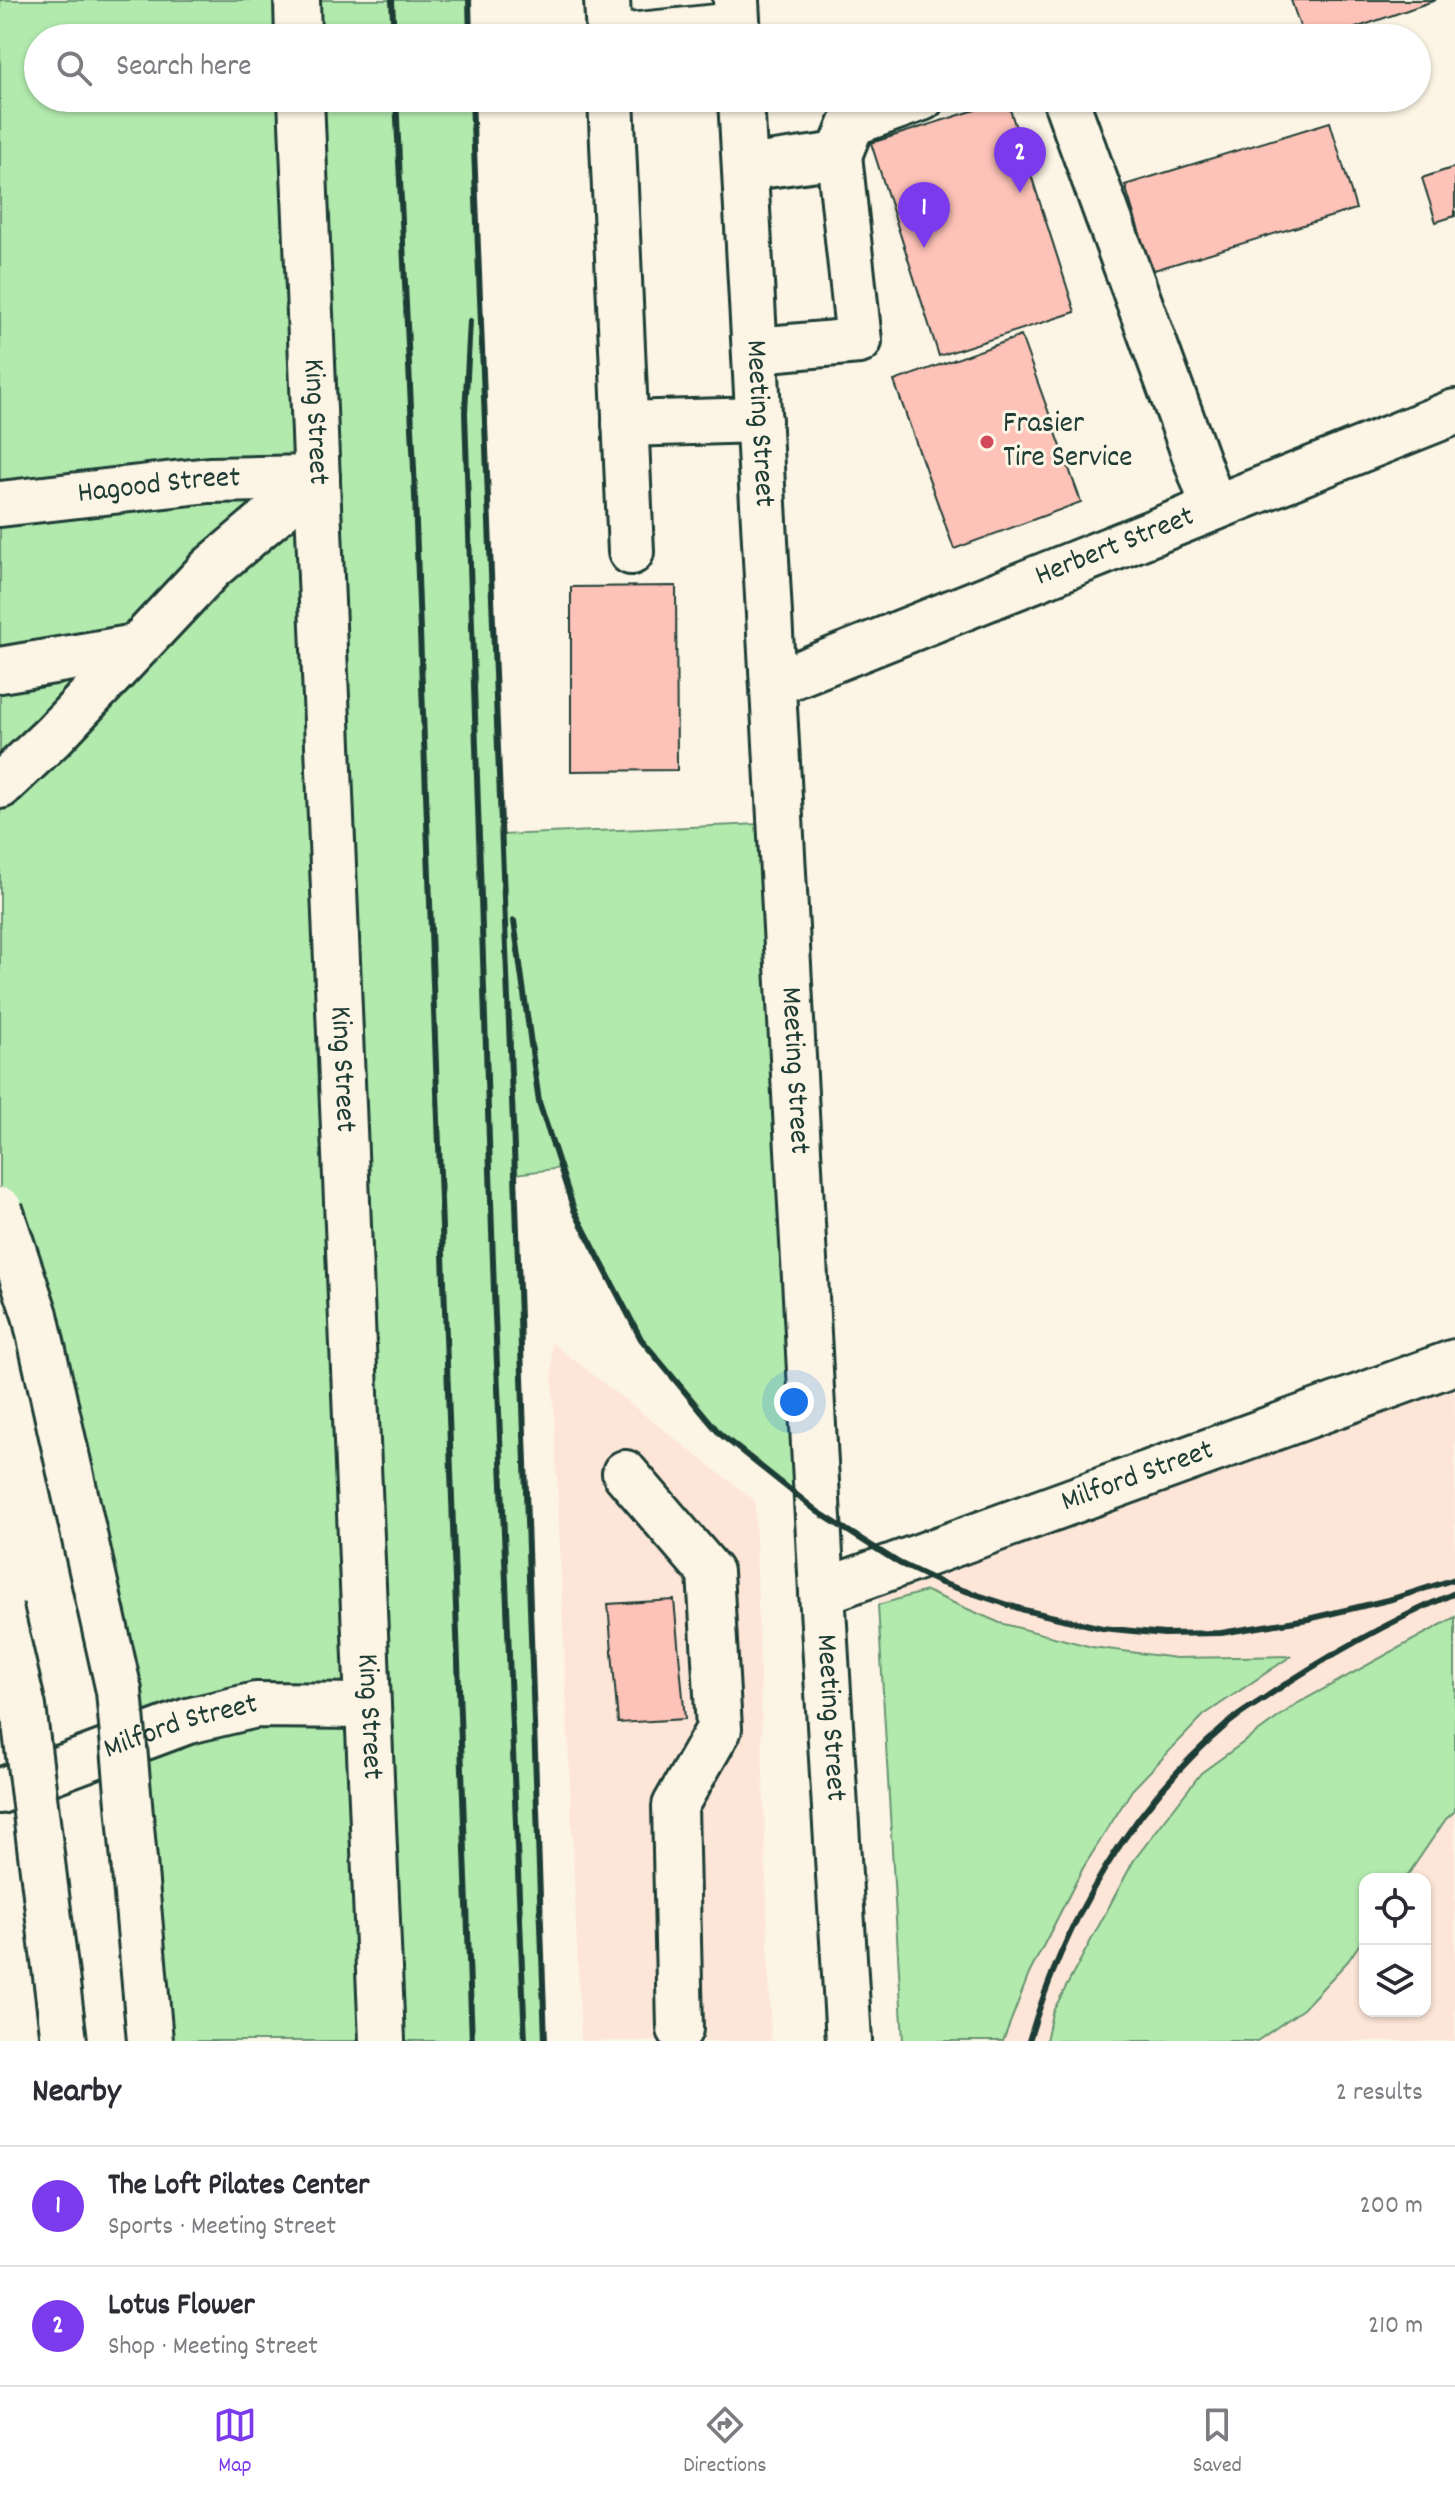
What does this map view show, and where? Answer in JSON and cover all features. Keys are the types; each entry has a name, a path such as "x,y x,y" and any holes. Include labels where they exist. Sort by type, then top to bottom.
{"main road":[{"path":"297,0 298,24"},
{"path":"607,0 608,24"},
{"path":"714,24 737,21"},
{"name":"King Street","path":"302,112 382,2041"},
{"path":"612,112 631,552"},
{"name":"Meeting Street","path":"742,112 849,2041"},
{"path":"756,350 859,341 839,155 852,123 883,112"},
{"path":"1070,112 1214,508"},
{"path":"745,168 839,155"},
{"name":"Herbert Street","path":"775,683 1455,412"},
{"path":"625,424 759,420"},
{"path":"0,786 53,736 211,568 317,478"},
{"name":"Hagood Street","path":"0,504 209,480 317,478"},
{"path":"0,670 136,647"},
{"path":"0,1210 35,1315 119,1691 150,2041"},
{"name":"Milford Street","path":"822,1592 1455,1362"},
{"path":"625,1473 710,1572 719,1729 675,1806 678,2037"},
{"path":"0,1608 23,1707 64,2041"},
{"name":"Milford Street","path":"0,1791 188,1721 256,1705 368,1706"}],"shaded area":[{"path":"551,1342 755,1501 771,2041 581,2041"},
{"path":"1455,1352 1455,2041 903,2041 877,1572"}],"green space":[{"path":"0,0 469,0 470,24 24,24 24,112 473,112 501,835 782,823 818,1512 720,1434 641,1339 574,1210 561,1168 515,1174 545,2041 150,2041 119,1691 0,1210"},
{"path":"926,1591 1000,1623 1092,1647 1176,1658 1291,1656 1204,1715 1132,1790 1083,1868 1029,1974 1003,2041 903,2041 878,1605"},
{"path":"1455,1617 1455,1811 1446,1819 1409,1873 1359,1873 1359,1945 1348,1961 1303,2009 1257,2041 1046,2041 1052,2013 1134,1860 1201,1773 1298,1703"}],"building":[{"path":"1291,0 1436,0 1367,24 1299,24"},
{"path":"969,112 1011,112 1075,312 939,356 871,143"},
{"path":"1330,122 1356,209 1151,271 1125,185"},
{"path":"1455,167 1455,216 1436,222 1422,178"},
{"name":"Frasier Tire Service","path":"1021,336 1081,502 954,549 894,381"},
{"path":"676,586 677,770 571,771 571,587"},
{"path":"674,1600 685,1719 618,1723 608,1604"}],"railway":[{"path":"392,0 393,24"},
{"path":"469,0 470,24"},
{"path":"397,112 414,469 472,2041"},
{"path":"473,112 515,1174 545,2041"},
{"path":"470,321 465,413 494,1292 525,2041"},
{"path":"514,921 539,1102 574,1210 641,1339 720,1434 818,1512 899,1563 941,1583 1024,1610 1102,1628 1164,1634 1221,1633 1308,1619 1392,1599 1455,1579"},
{"path":"1029,2041 1061,1953 1104,1869 1130,1830 1191,1758 1235,1718 1314,1666 1406,1615 1455,1593"}],"place":[{"name":"Lotus Flower","path":"1020,193"},
{"name":"The Loft Pilates Center","path":"924,248"},
{"name":"Frasier Tire Service","path":"987,442"}]}
